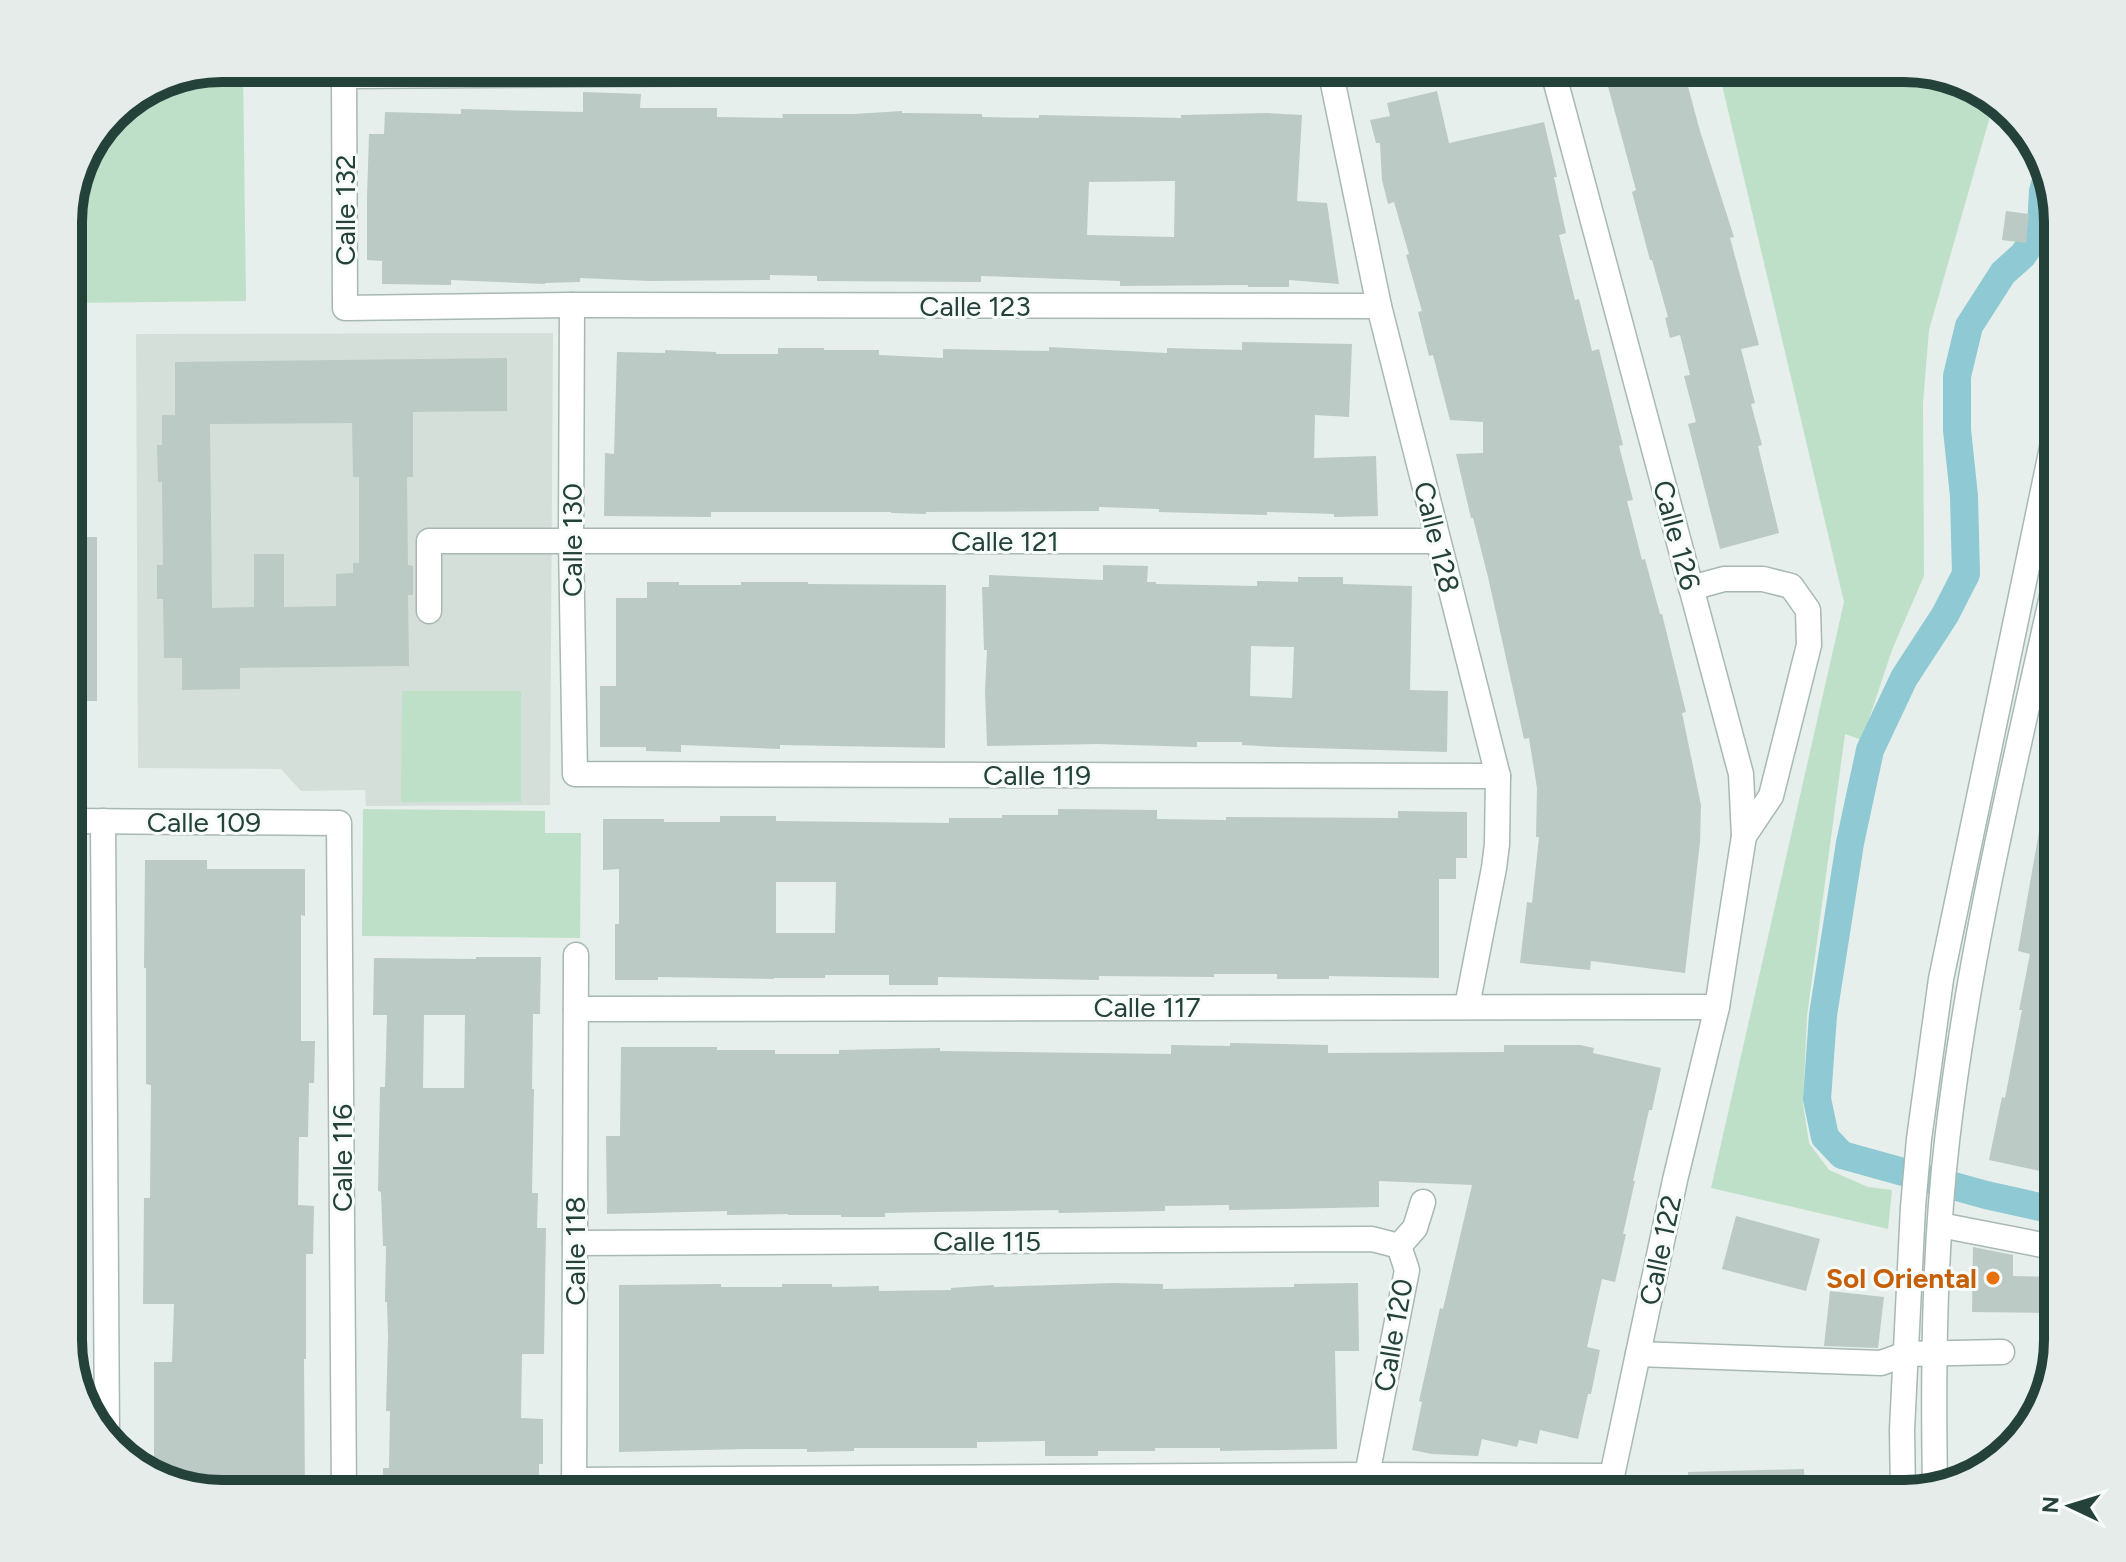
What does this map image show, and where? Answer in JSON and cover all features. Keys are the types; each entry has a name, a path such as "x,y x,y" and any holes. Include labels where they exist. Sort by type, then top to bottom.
{"street":[{"name":"Calle 132","path":"344,82 345,308 572,305"},
{"name":"Calle 128","path":"1333,82 1379,306 1498,776 1494,868 1467,1006"},
{"name":"Calle 126","path":"1555,82 1741,774 1744,836 1717,1007"},
{"name":"Calle 123","path":"572,305 1379,306"},
{"name":"Calle 130","path":"572,305 571,541 575,774"},
{"path":"1903,1480 1902,1430 1913,1207 1941,979 2044,488"},
{"name":"Calle 121","path":"429,611 429,541 1438,541"},
{"path":"1691,588 1724,579 1763,579 1791,586 1808,610 1809,645 1771,796 1744,836"},
{"path":"2010,656 2044,663"},
{"path":"1935,1476 1934,1353 1940,1219 1965,1009 1984,910 2044,679"},
{"name":"Calle 119","path":"575,774 1498,776"},
{"name":"Calle 109","path":"82,821 339,823"},
{"path":"103,821 107,1418"},
{"name":"Calle 116","path":"339,823 344,1480"},
{"path":"576,955 576,1009"},
{"name":"Calle 117","path":"576,1009 1717,1007"},
{"name":"Calle 122","path":"1612,1480 1675,1180 1717,1007"},
{"name":"Calle 118","path":"574,1480 576,1009"},
{"name":"Calle 120","path":"1367,1480 1407,1270 1399,1246 1415,1228 1423,1202"},
{"path":"1940,1219 2044,1245"},
{"name":"Calle 115","path":"575,1243 1372,1239 1399,1246"},
{"path":"1638,1354 1881,1363 1906,1354 2002,1352"}],"shaded area":[{"path":"553,333 550,805 366,806 365,790 301,791 281,769 138,768 136,334"}],"green space":[{"path":"243,82 246,301 82,303 82,213 96,160 111,137 130,117 168,93 195,85"},
{"path":"1721,82 1904,82 1931,85 1966,96 1991,113 1929,330 1923,403 1924,576 1892,650 1862,740 1845,734 1807,1016 1803,1104 1809,1143 1829,1170 1868,1187 1892,1190 1888,1229 1711,1188 1844,602"},
{"path":"402,691 521,691 521,802 401,802"},
{"path":"363,809 545,811 545,833 581,833 580,938 362,936"}],"building":[{"path":"1607,82 1687,82 1734,237 1730,238 1759,345 1741,349 1755,403 1751,404 1762,445 1758,446 1779,533 1720,549 1688,424 1696,422 1684,376 1690,375 1680,335 1670,338 1665,318 1668,317 1632,192 1636,190"},
{"path":"1437,91 1449,143 1544,122 1566,233 1559,235 1592,351 1599,349 1623,445 1619,446 1633,500 1627,501 1642,560 1645,559 1662,614 1686,712 1682,713 1701,805 1700,842 1685,973 1591,961 1590,970 1520,963 1527,902 1532,903 1539,837 1536,837 1537,788 1529,738 1524,739 1488,577 1456,454 1483,453 1483,422 1450,420 1418,312 1422,311 1406,255 1409,254 1394,202 1388,204 1382,180 1380,143 1376,143 1370,120 1390,116 1387,103"},
{"path":"583,92 641,94 640,108 717,108 717,117 783,118 782,114 902,111 1039,118 1039,115 1181,118 1181,115 1302,115 1297,201 1327,203 1339,284 1289,280 1289,287 1120,286 1120,281 981,276 981,282 817,281 817,276 770,275 770,280 580,278 580,282 545,284 451,280 451,285 382,284 382,261 367,260 367,197 369,134 384,134 385,112 461,114 461,109 583,112","holes":["1175,181 1174,237 1087,235 1089,182"]},
{"path":"2006,211 2029,214 2026,243 2002,240"},
{"path":"1242,342 1352,344 1349,417 1315,415 1314,458 1376,456 1378,516 1159,512 1159,509 1099,507 1099,511 926,514 711,512 711,517 604,516 605,453 614,454 617,352 665,353 665,350 778,354 778,348 824,348 879,350 879,355 943,358 943,349 1049,351 1049,347 1167,353 1167,348 1242,350"},
{"path":"507,358 507,411 413,412 413,477 407,477 408,565 413,566 413,595 408,595 409,666 240,668 240,689 182,690 182,658 164,658 163,599 157,599 157,565 163,565 162,482 158,482 157,445 162,445 162,415 175,415 175,362","holes":["352,423 353,477 359,477 359,563 353,563 353,573 336,574 336,606 284,607 284,554 254,554 254,607 212,608 210,424"]},
{"path":"82,537 97,537 97,701 82,701"},
{"path":"1103,565 1148,566 1147,582 1156,584 1257,586 1257,581 1298,582 1298,577 1343,577 1343,584 1412,586 1410,690 1448,691 1447,752 1277,747 1242,745 1242,742 1197,742 1197,747 1098,744 987,746 987,650 984,650 982,587 989,587 989,575 1103,580","holes":["1251,646 1294,647 1292,698 1250,696"]},
{"path":"647,582 679,582 679,585 808,582 946,585 945,748 780,745 780,749 681,745 681,752 646,751 646,747 600,747 600,686 616,686 616,598 647,598"},
{"path":"1058,809 1157,810 1157,819 1226,820 1226,817 1398,818 1398,811 1467,812 1467,858 1456,858 1456,879 1439,879 1439,978 1329,976 1329,979 1277,979 1277,974 1099,976 1099,980 938,977 938,985 889,985 889,975 615,980 619,869 603,870 603,819 720,822 720,816 776,816 776,821 949,823 949,818 1058,815","holes":["776,882 836,882 835,933 776,933"]},
{"path":"2039,832 2044,833 2044,1172 1989,1160 2002,1097 2005,1098 2030,954 2018,951"},
{"path":"145,860 207,860 207,869 305,869 305,916 301,915 301,1041 315,1041 314,1083 309,1083 308,1137 299,1137 298,1205 314,1206 313,1254 306,1254 305,1480 195,1477 177,1473 154,1462 154,1362 172,1362 174,1304 143,1304 144,1198 150,1198 151,1085 146,1084"},
{"path":"541,957 540,1014 533,1014 532,1193 538,1193 537,1228 546,1228 544,1354 522,1354 521,1418 543,1419 543,1464 539,1464 539,1480 383,1480 383,1468 389,1468 390,1411 386,1411 386,1246 383,1246 381,1192 378,1191 380,1087 385,1087 387,1015 373,1015 374,958","holes":["424,1015 465,1015 464,1088 423,1088"]},
{"path":"1230,1043 1328,1045 1328,1053 1504,1052 1504,1045 1580,1045 1594,1048 1593,1053 1661,1068 1633,1181 1623,1234 1626,1234 1615,1282 1602,1279 1587,1347 1600,1350 1578,1439 1540,1430 1537,1444 1519,1440 1517,1447 1482,1439 1478,1456 1412,1450 1422,1402 1419,1401 1440,1308 1443,1309 1472,1185 1379,1181 1379,1207 1229,1210 1229,1205 1165,1206 1165,1211 885,1213 885,1217 727,1215 727,1211 607,1214 606,1136 620,1136 621,1047 717,1047 717,1050 775,1050 775,1054 940,1048 940,1051 1171,1054 1171,1045 1230,1046"},
{"path":"1736,1216 1820,1239 1806,1291 1722,1269"},
{"name":"Sol Oriental","path":"1973,1247 2013,1255 2013,1276 2044,1277 2044,1313 1972,1312"},
{"path":"1358,1283 1359,1351 1335,1351 1337,1449 1220,1451 1220,1448 1155,1448 1155,1451 1098,1451 1098,1456 1045,1456 1045,1441 977,1442 977,1448 619,1452 619,1285 782,1287 782,1284 832,1284 832,1287 879,1286 879,1291 1163,1284 1163,1289"},
{"path":"1830,1291 1884,1297 1878,1348 1824,1346"},
{"path":"1804,1469 1804,1480 1688,1480 1688,1472"}],"waterway":[{"path":"2042,201 2041,228 2023,255 2003,273 1969,326 1957,376 1957,430 1964,496 1966,574 1945,615 1904,678 1870,750 1850,843 1823,1015 1817,1099 1825,1137 1842,1155 2044,1208"}],"place":[{"name":"Sol Oriental","path":"1993,1278"}]}
